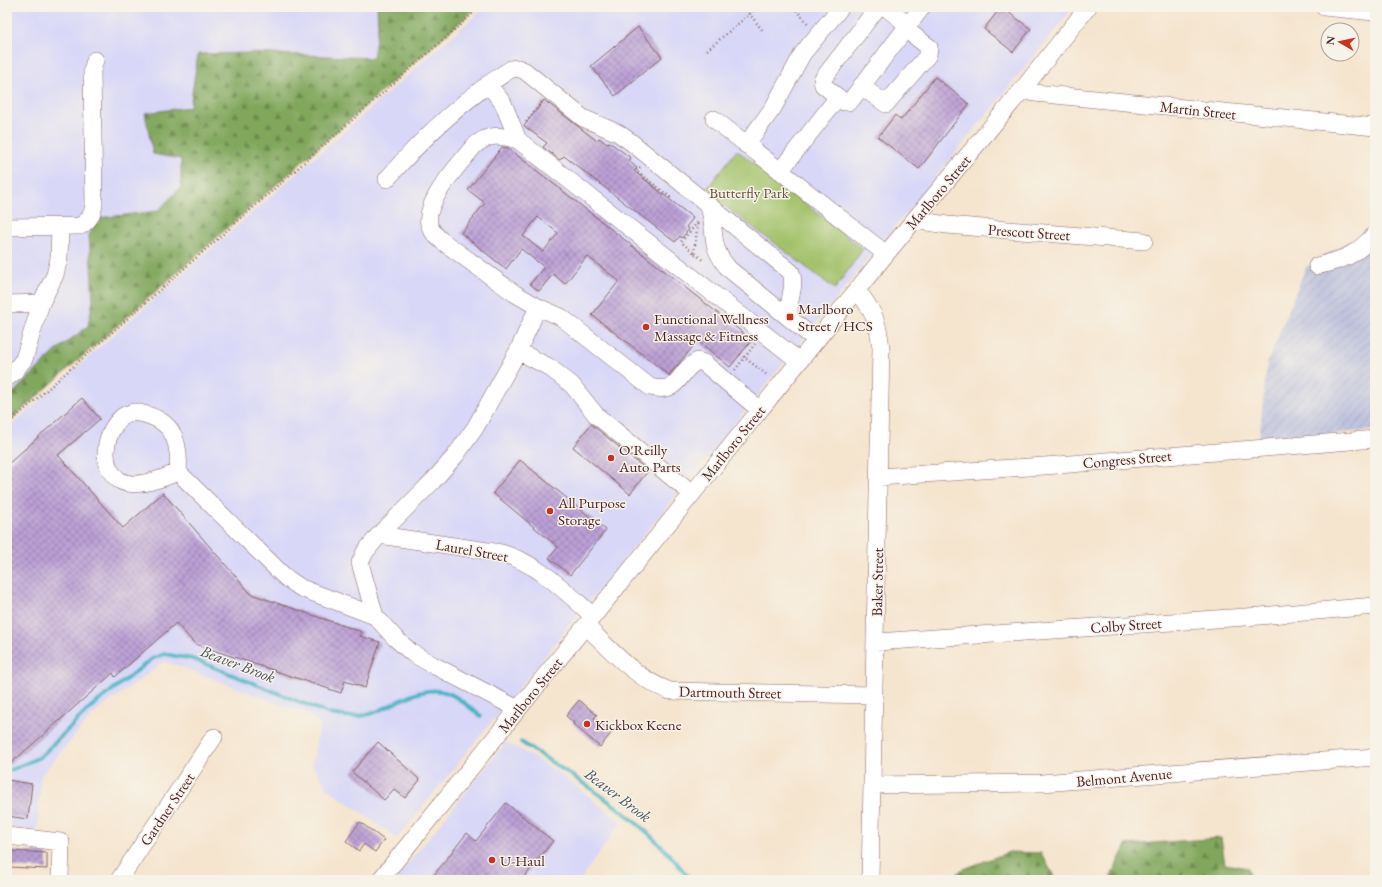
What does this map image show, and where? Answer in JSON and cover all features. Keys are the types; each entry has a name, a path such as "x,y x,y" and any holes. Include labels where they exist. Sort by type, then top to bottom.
{"street":[{"path":"746,145 773,108 803,53 841,7"},
{"path":"878,7 822,80 823,85 844,102 850,102 922,7"},
{"path":"861,86 886,104 928,54 929,47 885,7"},
{"name":"Marlboro Street","path":"380,880 816,340 1022,90 1088,7"},
{"path":"1324,7 1374,12"},
{"path":"7,227 60,228 80,226 87,222 92,214 94,205 92,71 96,60"},
{"path":"387,179 432,130 488,84 511,69 518,68 583,118 618,133 631,142 791,272 794,285 789,300 790,317"},
{"path":"488,84 520,134 799,361"},
{"name":"Martin Street","path":"1022,90 1034,93 1375,127"},
{"path":"780,171 838,97"},
{"path":"714,119 886,254"},
{"path":"520,134 490,136 473,146 437,195 431,206 429,223 433,232 442,241 514,293 538,307 561,317 650,387 668,389 677,383 694,363 698,361 704,363 760,410"},
{"path":"708,204 713,221 715,246 720,259 729,269 790,317 816,340"},
{"name":"Prescott Street","path":"914,220 947,225 1144,241"},
{"path":"7,378 24,359 41,303 55,275 59,258 60,228"},
{"path":"1317,266 1346,258 1357,252 1375,234"},
{"name":"Baker Street","path":"857,290 871,308 879,326 880,341 876,642 870,880"},
{"path":"7,304 41,303"},
{"path":"375,616 360,563 365,552 379,535 433,481 475,428 518,351 538,307"},
{"path":"518,351 548,367 572,385 596,415 692,494"},
{"path":"133,412 150,415 166,424 176,437 180,454 178,472 150,482 132,483 119,480 110,469 106,458 106,444 112,430 122,417 133,412"},
{"name":"Congress Street","path":"879,477 1058,465 1375,439"},
{"path":"178,472 285,577 301,588 375,616 412,652 433,665 518,709"},
{"name":"Laurel Street","path":"379,535 500,553 518,558 543,572 589,621"},
{"name":"Colby Street","path":"876,642 1260,616 1375,606"},
{"name":"Dartmouth Street","path":"589,621 640,675 654,685 670,691 874,695"},
{"name":"Gardner Street","path":"119,880 214,737"},
{"name":"Belmont Avenue","path":"872,785 1042,783 1375,757"},
{"path":"7,836 61,842 60,880"}],"path":[{"path":"7,425 480,7"},
{"path":"744,7 764,31"},
{"path":"707,50 758,7"},
{"path":"794,7 817,36"},
{"path":"520,134 550,92"},
{"path":"694,253 698,222 686,234 681,242 694,253 704,261"},
{"path":"701,264 715,246"},
{"path":"726,382 763,333"},
{"path":"740,354 767,376"}],"shaded area":[{"path":"7,7 377,7 378,25 373,58 254,53 198,54 190,107 145,113 181,159 181,187 158,211 99,218 89,235 93,300 88,326 58,349 13,393 7,391"},
{"path":"485,7 1074,7 397,838 328,789 312,764 320,724 309,715 165,661 92,715 41,776 37,831 7,827 7,429"},
{"path":"1374,229 1375,430 1259,440 1267,364 1306,267"},
{"path":"506,742 555,770 621,822 580,880 395,880"}],"green space":[{"path":"377,7 477,7 7,423 7,391 13,393 58,349 88,326 93,300 89,235 99,218 158,211 181,187 181,159 153,154 145,113 190,107 198,54 254,53 373,58 378,25"},
{"name":"Butterfly Park","path":"737,150 863,249 835,289 705,191"},
{"path":"1221,838 1225,864 1248,868 1251,880 1109,880 1126,845"},
{"path":"1009,852 1041,853 1056,880 952,880 961,870"}],"building":[{"path":"1001,7 1031,29 1013,52 984,29"},
{"path":"638,27 662,57 615,96 591,66"},
{"path":"935,77 969,104 919,169 878,137 895,115 901,120"},
{"path":"544,100 597,141 599,138 607,144 609,142 631,158 629,161 637,168 634,171 693,218 686,227 689,229 682,238 680,236 675,242 564,156 560,160 543,147 547,143 524,126"},
{"path":"502,147 508,148 752,340 730,367 698,341 669,375 592,315 619,281 587,256 565,284 553,274 539,291 530,284 544,267 521,249 506,269 461,233 485,203 468,190","holes":["538,217 558,233 543,252 523,236"]},
{"path":"82,398 100,419 58,455 123,528 163,493 251,594 362,632 360,636 380,642 365,688 345,681 341,693 195,644 176,623 115,677 113,673 7,767 7,465"},
{"name":"O'Reilly Auto Parts","path":"591,424 648,471 630,494 573,447"},
{"name":"All Purpose Storage","path":"520,460 606,530 570,575 549,558 558,547 493,493"},
{"name":"Kickbox Keene","path":"579,700 597,715 594,718 612,732 600,747 566,716"},
{"path":"378,742 420,780 405,798 394,789 384,800 352,772"},
{"path":"7,780 32,784 28,819 7,816"},
{"name":"U-Haul","path":"506,803 553,841 522,880 430,880 467,833 476,841"},
{"path":"360,822 384,840 375,852 364,844 359,851 346,841"},
{"path":"10,851 47,853 47,869 10,867"}],"waterway":[{"name":"Beaver Brook","path":"11,770 40,757 92,706 152,659 164,654 193,659 335,715 350,717 370,714 418,693 438,691 448,693 456,697 481,716"},
{"name":"Beaver Brook","path":"521,742 590,787 633,821 673,858 690,880"}],"place":[{"name":"Marlboro Street / HCS","path":"790,317"},
{"name":"Functional Wellness Massage & Fitness","path":"646,327"},
{"name":"O'Reilly Auto Parts","path":"611,458"},
{"name":"All Purpose Storage","path":"550,511"},
{"name":"Kickbox Keene","path":"587,724"},
{"name":"U-Haul","path":"492,860"}]}
